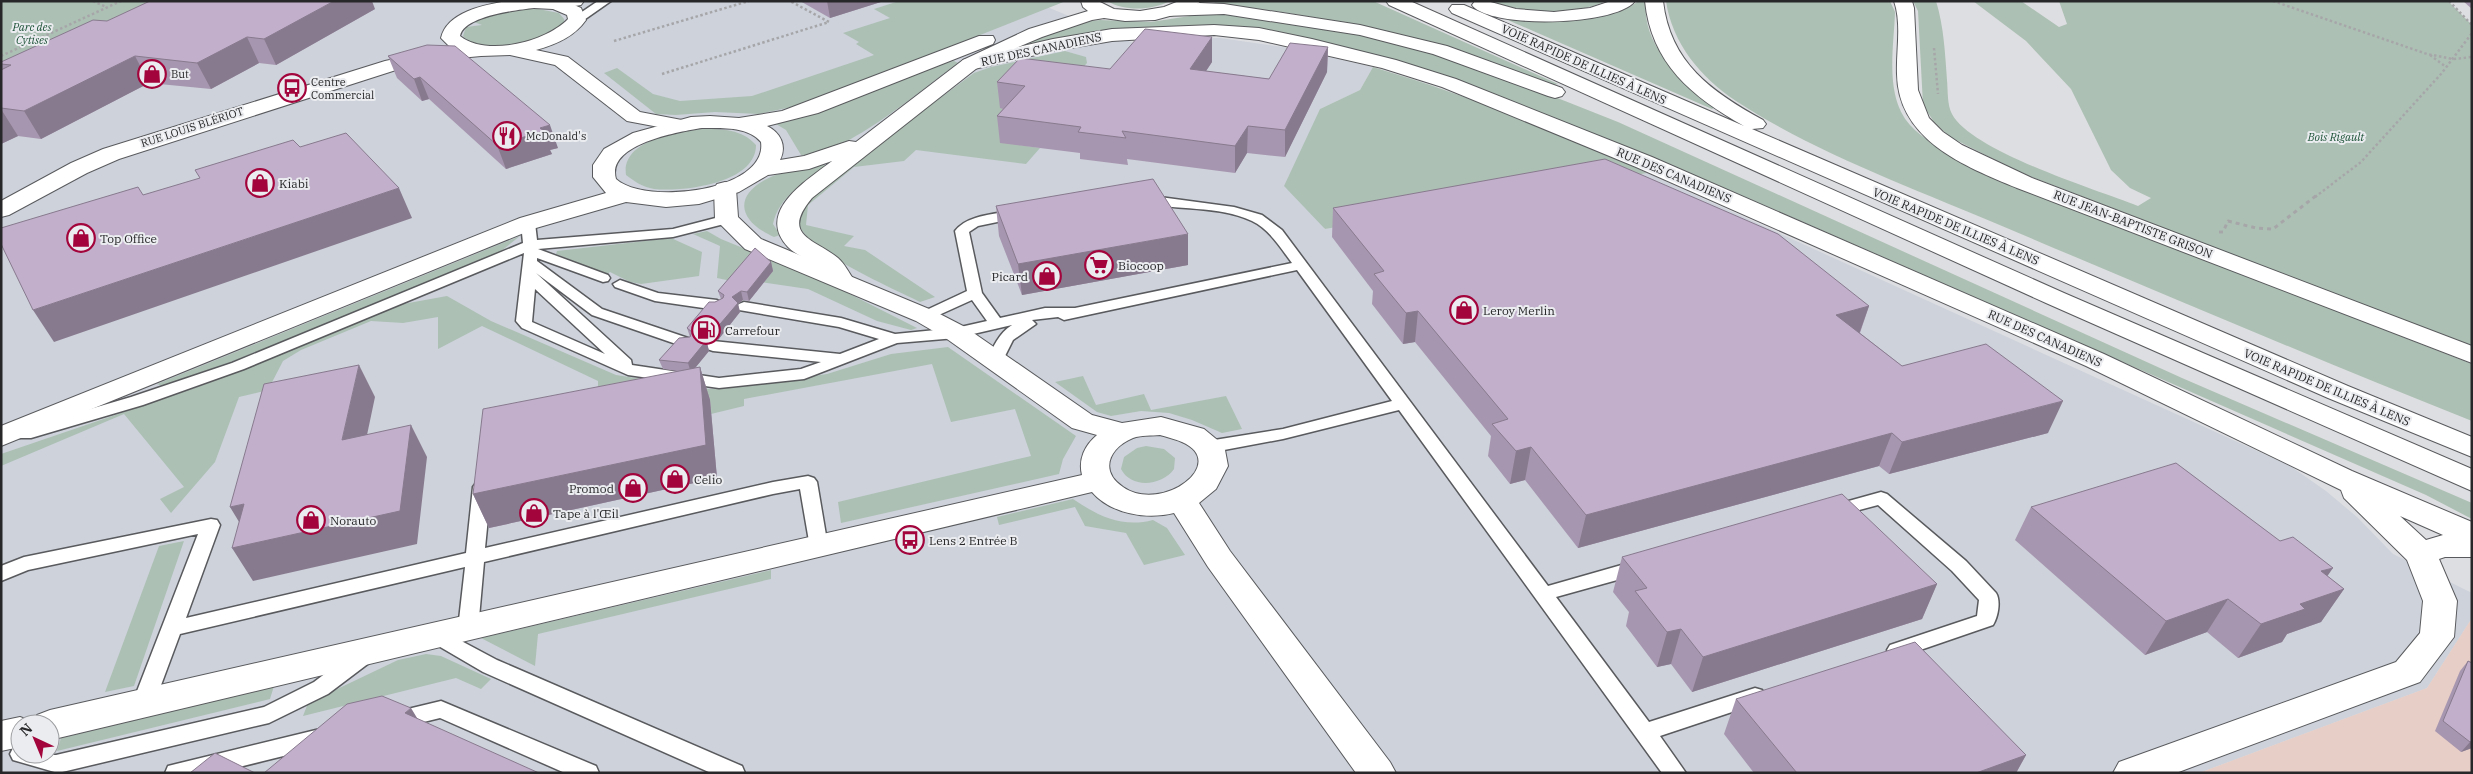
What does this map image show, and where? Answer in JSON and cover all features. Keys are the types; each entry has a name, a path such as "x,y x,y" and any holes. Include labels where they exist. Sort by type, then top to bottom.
{"main road":[{"path":"575,1 501,5 461,22 452,30 450,38 454,44 489,51 522,52 561,61 634,117 680,124 722,122 741,124 758,129 769,137 773,147 770,159 760,170"},
{"path":"741,124 785,117 810,109 1082,1"},
{"path":"1088,1 1105,12 1137,16 1199,8 1255,12 1323,22 1403,40 1485,65 1594,106 1746,170 1811,186"},
{"path":"1171,12 1192,1"},
{"path":"1395,1 1811,186 2055,298 2472,481"},
{"name":"VOIE RAPIDE DE ILLIES À LENS","path":"1441,1 1863,186 2472,448"},
{"path":"1471,1 1520,14 1558,17 1598,12 1626,1"},
{"path":"1654,1 1659,34 1666,50 1697,85 1747,120 1841,166 1863,186"},
{"name":"RUE JEAN-BAPTISTE GRISON","path":"1902,1 1907,14 1908,96 1913,110 1921,122 1951,148 2016,178 2126,222 2472,355"},
{"path":"550,3 575,12 571,26 559,44 561,61"},
{"path":"842,280 830,263 805,249 791,236 788,227 789,215 793,204 804,193 970,64 998,48 1034,32 1064,21 1105,12"},
{"path":"489,51 537,44 571,26"},
{"name":"RUE DES CANADIENS","path":"970,64 1053,44 1112,35 1214,30 1259,34 1389,64 1448,84 1653,166 2095,360 2341,478 2472,534"},
{"name":"RUE LOUIS BLÉRIOT","path":"392,65 450,38"},
{"name":"RUE LOUIS BLÉRIOT","path":"1,210 79,168 110,154 392,65 450,53 489,51"},
{"path":"624,145 634,117"},
{"path":"680,124 659,130 624,145 611,156 604,166 604,177 611,187 626,195 647,199 672,200 700,196 725,189 760,170 809,162 839,152 884,130"},
{"path":"530,251 578,195 604,177"},
{"path":"725,189 727,219 753,244 925,316 956,333 1082,422 1122,432"},
{"path":"1,439 530,251 585,205 626,195"},
{"path":"1161,426 1180,429 1196,436 1208,447 1213,458 1213,470 1207,482 1196,492 1180,500 1161,504 1132,503 1107,492 1097,481 1093,468 1097,454 1107,442 1122,432 1141,427 1161,426"},
{"path":"2132,773 2408,672 2437,637 2440,601 2421,554 2341,478"},
{"path":"60,723 1097,481"},
{"path":"1180,500 1219,559 1377,773"},
{"path":"2421,554 2442,546 2472,546"}],"lane":[{"path":"571,26 588,10 606,1"},
{"path":"1132,197 1230,210 1258,218 1277,233 1675,773"},
{"path":"997,325 976,293 962,231 974,223 1029,212"},
{"path":"530,251 674,233 727,219"},
{"path":"530,251 603,278"},
{"path":"530,251 597,312 686,342"},
{"path":"530,251 524,321 527,325 634,372 719,383 804,374 894,339 956,333 1045,313 1072,312"},
{"path":"530,251 634,372"},
{"path":"994,360 1005,336 1019,326 1072,312 1301,265"},
{"path":"620,284 654,297 717,305"},
{"path":"925,316 976,293"},
{"path":"744,307 841,323 894,339"},
{"path":"713,346 844,360"},
{"path":"1208,447 1283,434 1403,404"},
{"path":"484,470 474,557 452,632 490,666 734,773"},
{"path":"173,628 474,557 808,482 819,547"},
{"path":"1815,516 1881,498 1958,566 1989,598 1986,620 1882,654"},
{"path":"1,574 24,564 211,525 143,704"},
{"path":"1544,594 1656,562"},
{"path":"50,764 65,768 270,714 321,688 372,650"},
{"path":"1645,732 1768,692"},
{"path":"375,725 441,709 588,773"},
{"path":"176,773 337,734"}],"path":[{"path":"93,1 106,8"},
{"path":"1,56 121,1"},
{"path":"614,41 749,1"},
{"path":"662,74 829,22 790,1"},
{"path":"2273,1 2427,54 2453,59 2472,57"},
{"path":"2449,1 2472,25"},
{"path":"2216,233 2223,232 2228,222 2256,228 2273,228 2361,162 2453,59 2472,33"},
{"path":"1933,42 1939,102"},
{"path":"2427,54 2446,67"}],"shaded area":[{"path":"169,1 1033,1 1133,43 1173,38 1220,38 1283,47 1373,67 1360,90 1320,109 1324,229 1647,173 2290,466 2326,491 2357,517 2393,554 2472,593 2472,618 2427,688 2199,773 1,773 1,82"},
{"path":"2472,618 2472,773 2199,773 2427,688"}],"green space":[{"name":"Parc des Cytises","path":"1,1 169,1 1,82"},
{"path":"899,1 1066,1 806,104 759,114 715,112 676,115 656,114 604,73 617,68 653,94 680,101 752,96 874,55 856,44 859,42 843,33 890,18 874,9"},
{"path":"1107,1 1170,1 1147,8 1131,8 1114,5"},
{"path":"1215,1 1373,1 1558,84 1553,85 1429,44 1386,33 1301,15 1214,4"},
{"path":"1488,1 1606,1 1578,9 1547,12 1516,8"},
{"path":"1638,1 1646,1 1646,18 1650,34 1658,48 1678,74 1716,106 1712,109 1494,14 1590,15 1610,13 1626,8"},
{"path":"1666,1 1890,1 1895,12 1892,71 1897,100 1902,113 1910,125 1922,136 1954,156 1992,172 2204,259 2472,364 2472,421 1900,184 1799,137 1736,101 1711,82 1690,58 1682,45 1669,16"},
{"name":"Bois Rigault","path":"1913,1 1936,1 1944,41 1949,106 1952,114 1964,128 1983,142 2037,168 2138,206 2151,198 2130,188 2111,170 2071,89 2026,41 1973,1 2021,1 2059,27 2067,24 2059,1 2448,1 2472,25 2472,347 2019,172 1950,137 1934,122 1923,105 1918,11"},
{"path":"533,8 559,13 564,19 564,23 548,35 504,46 491,47 480,45 470,42 463,36 466,27 482,25 474,22 488,16"},
{"path":"1209,13 1243,13 1382,38 1484,69 1618,122 2182,378 2472,503 2472,519 2426,495 1787,215 1652,157 1455,81 1257,29 1025,44 1084,22 1100,20 1151,22"},
{"path":"1065,51 1086,57 1087,63 1063,89 1001,108 1048,114 1000,142 1040,148 1026,164 916,150 904,161 854,167 808,205 806,225 854,236 844,246 865,250 935,297 920,302 891,288 833,257 816,245 805,234 799,219 803,206 813,192 974,73 991,67"},
{"path":"954,61 958,63 882,120 860,134 818,153 801,155 786,130 776,124 941,63"},
{"path":"1373,67 1443,89 1512,115 1647,173 1325,229 1284,186 1320,109 1360,90"},
{"path":"702,129 731,131 744,136 756,145 753,158 744,169 731,177 699,187 666,190 654,189 639,184 626,175 627,163 632,153 641,146 666,136"},
{"path":"822,163 827,166 794,190 781,205 773,224 780,235 774,237 752,223 746,215 744,207 746,198 751,190 773,176"},
{"path":"707,231 721,239 828,283 917,328 911,330 877,321 808,289 739,279 736,282 717,278 720,246 693,234"},
{"path":"520,236 500,252 236,360 162,386 157,384"},
{"path":"671,238 702,252 699,276 641,284 630,282 610,272 606,275 556,254 557,251"},
{"path":"447,296 491,321 616,375 709,389 827,374 891,354 948,347 1076,436 1063,459 1059,474 841,523 838,502 1031,456 1015,409 951,422 932,364 744,399 744,406 711,414 710,400 598,422 598,381 482,326 438,349 438,317 403,323 371,321 301,350 283,361 268,390 239,397 215,462 171,513 160,499 184,487 124,414 1,466 1,454 206,384 403,304"},
{"path":"1083,376 1096,405 1144,394 1151,410 1226,396 1242,429 1222,433 1192,420 1169,413 1141,411 1111,416 1097,412 1055,382"},
{"path":"1146,446 1164,449 1175,458 1174,469 1169,475 1155,482 1147,483 1132,480 1121,469 1124,457 1137,448"},
{"path":"1073,499 1092,511 1111,519 1131,522 1153,520 1167,528 1185,555 1144,565 1126,533 1085,526 1075,507 999,525 997,517"},
{"path":"184,541 134,686 105,692 159,546"},
{"path":"771,570 771,579 538,634 535,666 481,638"},
{"path":"426,654 441,656 491,679 481,689 456,678 303,716 308,703 398,660"},
{"path":"274,686 270,699 60,750 61,738"}],"building":[{"path":"150,1 334,1 264,39 247,37 197,63 135,56 24,111 1,108 1,70 11,65 1,64 1,62 93,20 107,21"},
{"path":"1145,29 1212,37 1190,69 1269,79 1290,43 1328,47 1285,130 1248,126 1235,146 1122,131 1126,138 1078,132 1081,127 997,116 1025,86 997,82 1020,58 1110,69"},
{"path":"427,45 455,46 550,125 540,128 544,131 497,145 420,77 414,79 388,56"},
{"path":"346,133 399,188 33,310 1,244 1,228 138,187 143,195 200,178 195,170 293,140 300,147"},
{"path":"1605,159 1778,234 1869,306 1836,315 1902,366 1986,344 2063,401 1902,442 1892,433 1586,515 1531,447 1516,451 1492,424 1508,419 1418,311 1406,313 1374,274 1384,271 1333,208"},
{"path":"1153,179 1188,234 1018,264 996,206"},
{"path":"755,248 771,262 747,292 741,291 732,297 738,303 715,330 709,330 700,336 706,341 688,363 659,360 679,338 690,337 692,332 687,328 709,302 715,302 723,298 724,295 718,291"},
{"path":"359,365 342,440 411,425 400,511 232,548 244,504 230,507 264,384"},
{"path":"700,367 706,445 473,494 483,409"},
{"path":"2176,463 2280,541 2293,537 2333,568 2321,571 2344,589 2300,604 2305,609 2261,624 2228,599 2166,621 2031,507"},
{"path":"1842,494 1937,584 1703,657 1681,629 1667,632 1635,591 1647,588 1622,557"},
{"path":"1915,642 2026,755 1976,773 1797,773 1736,699"},
{"path":"2468,661 2472,663 2472,741 2470,742 2443,721"},
{"path":"382,696 411,708 405,713 539,773 264,773 347,704"},
{"path":"215,753 255,773 190,773"}],"place":[{"name":"But","path":"152,74"},
{"name":"Centre Commercial","path":"292,88"},
{"name":"McDonald's","path":"507,136"},
{"name":"Kiabi","path":"260,183"},
{"name":"Top Office","path":"81,238"},
{"name":"Biocoop","path":"1099,265"},
{"name":"Picard","path":"1047,276"},
{"name":"Leroy Merlin","path":"1464,310"},
{"name":"Carrefour","path":"706,330"},
{"name":"Celio","path":"675,479"},
{"name":"Promod","path":"633,488"},
{"name":"Tape à l'Œil","path":"534,513"},
{"name":"Norauto","path":"311,520"},
{"name":"Lens 2 Entrée B","path":"910,540"}]}
